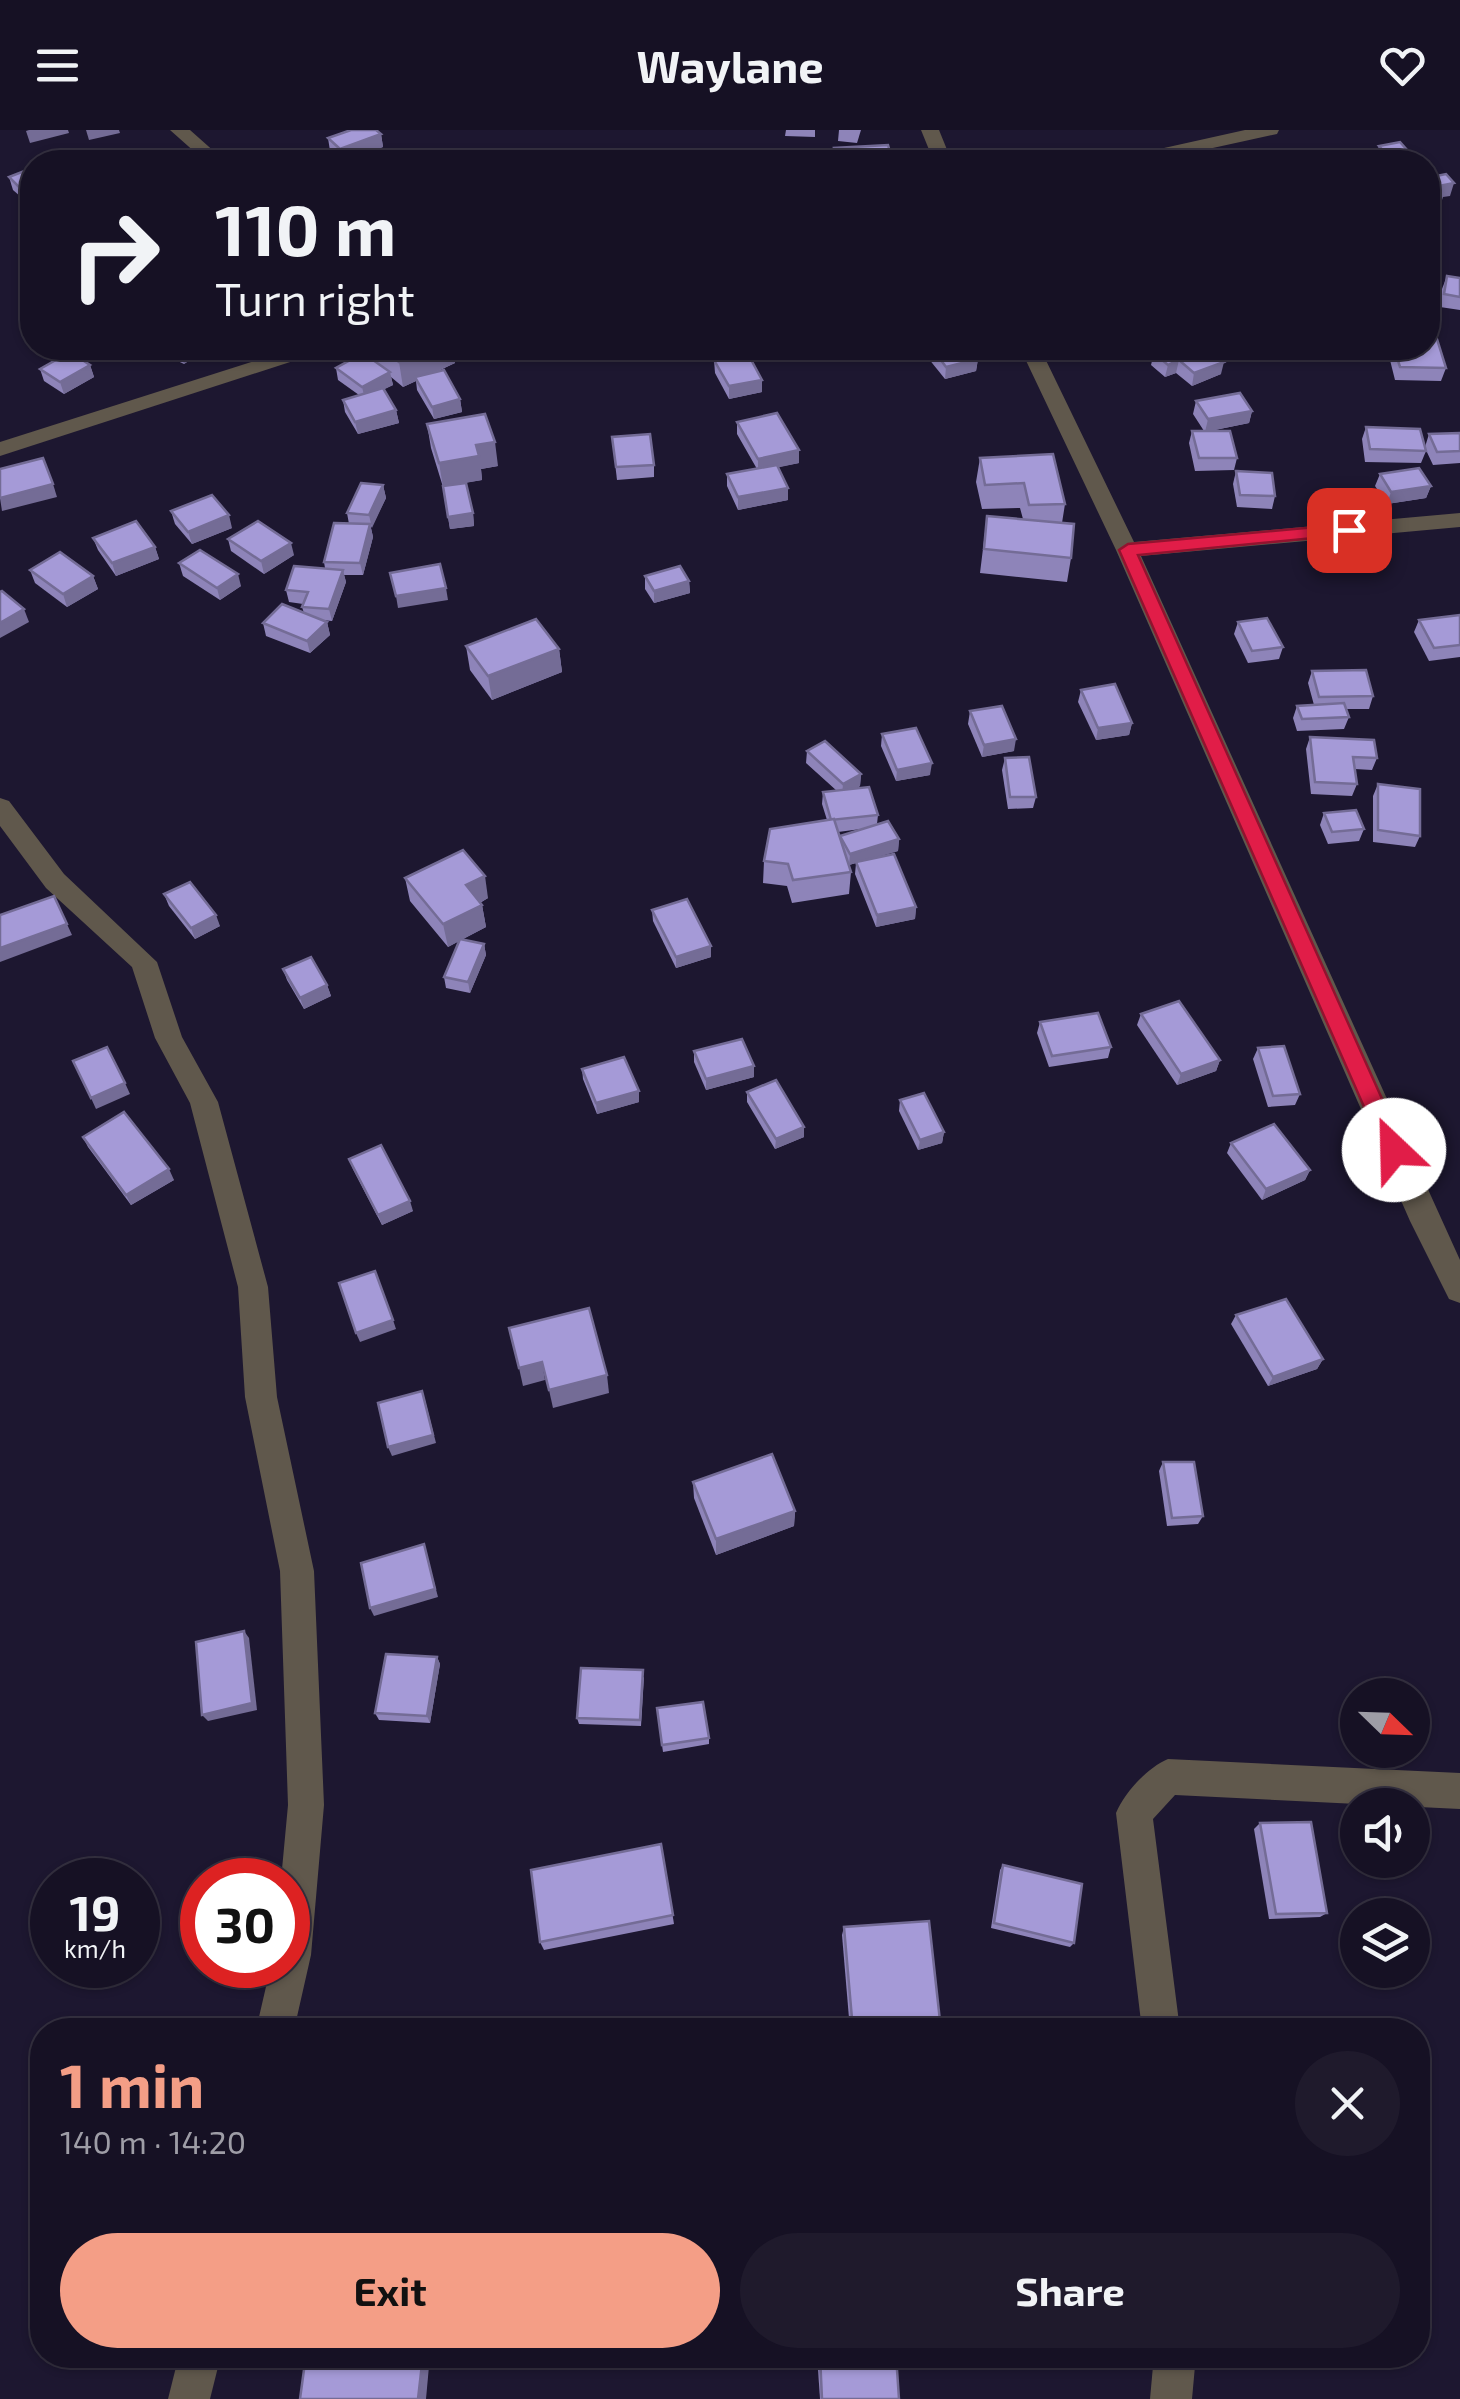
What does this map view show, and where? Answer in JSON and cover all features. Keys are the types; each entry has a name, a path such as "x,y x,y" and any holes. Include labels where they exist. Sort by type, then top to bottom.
{"street":[{"path":"179,130 203,150"},
{"path":"1180,150 1270,130"},
{"path":"0,449 277,360"},
{"path":"1036,360 1128,550 1417,1203 1460,1290"},
{"path":"1128,550 1460,520"},
{"path":"0,807 55,881 144,962 169,1038 204,1102 253,1287 261,1398 297,1572 306,1805 292,1954 279,2018"},
{"path":"1160,2018 1134,1813 1168,1777 1460,1791"},
{"path":"189,2399 197,2368"},
{"path":"1171,2399 1174,2368"}],"building":[{"path":"351,130 376,130 381,134 340,149 328,138"},
{"path":"1400,142 1407,150 1383,150 1379,146"},
{"path":"888,145 889,150 835,150"},
{"path":"20,173 20,188 9,177"},
{"path":"1446,174 1454,183 1440,186 1440,175"},
{"path":"1447,276 1460,278 1460,297 1444,294"},
{"path":"1440,349 1446,368 1400,367 1398,360 1440,360"},
{"path":"56,360 82,360 90,365 60,382 40,369"},
{"path":"350,360 373,360 390,372 362,387 336,368"},
{"path":"714,360 751,360 762,380 729,386"},
{"path":"941,360 974,360 946,367"},
{"path":"1179,360 1224,362 1194,373"},
{"path":"444,370 460,399 432,407 415,377"},
{"path":"383,388 396,410 355,422 343,400"},
{"path":"1240,393 1252,411 1208,419 1196,401"},
{"path":"777,413 799,450 758,459 737,422"},
{"path":"485,414 495,442 476,445 479,456 439,463 427,424"},
{"path":"1366,427 1420,429 1426,451 1370,449"},
{"path":"1192,431 1230,431 1237,458 1199,458"},
{"path":"1460,433 1460,451 1437,452 1429,434"},
{"path":"650,434 654,465 616,467 612,437"},
{"path":"1053,454 1065,504 1029,505 1024,483 985,485 980,458"},
{"path":"43,458 53,484 0,498 0,469"},
{"path":"777,465 788,488 738,497 727,474"},
{"path":"1419,468 1431,486 1391,492 1380,474"},
{"path":"1236,471 1272,473 1275,496 1240,495"},
{"path":"361,483 383,485 369,515 347,513"},
{"path":"466,483 473,513 448,517 443,486"},
{"path":"212,495 229,515 188,532 171,511"},
{"path":"987,516 1074,524 1071,558 984,549"},
{"path":"136,521 155,547 112,563 93,538"},
{"path":"258,521 291,543 261,561 228,539"},
{"path":"334,523 370,524 360,563 324,562"},
{"path":"200,550 238,574 217,588 179,563"},
{"path":"60,552 93,576 63,594 30,570"},
{"path":"440,564 446,588 396,596 390,573"},
{"path":"294,566 343,570 329,609 302,607 308,592 286,590"},
{"path":"680,566 689,581 654,591 645,576"},
{"path":"0,592 24,609 0,623"},
{"path":"282,604 327,622 307,641 263,623"},
{"path":"1460,615 1460,645 1434,648 1419,620"},
{"path":"1267,618 1283,647 1252,651 1238,622"},
{"path":"536,619 559,649 488,676 466,646"},
{"path":"1366,670 1373,696 1319,697 1312,671"},
{"path":"1115,684 1132,723 1098,728 1081,690"},
{"path":"1344,703 1349,717 1302,719 1297,706"},
{"path":"1002,706 1016,739 984,745 970,711"},
{"path":"916,728 932,763 897,770 882,734"},
{"path":"1310,737 1374,740 1377,758 1353,757 1357,784 1315,782"},
{"path":"825,741 861,774 843,784 807,751"},
{"path":"1029,757 1036,797 1010,797 1005,758"},
{"path":"1378,784 1420,789 1420,836 1378,830"},
{"path":"869,787 878,815 831,820 823,792"},
{"path":"1356,810 1364,829 1332,832 1324,813"},
{"path":"834,819 851,872 793,880 788,864 764,861 770,829"},
{"path":"888,821 899,839 850,854 840,836"},
{"path":"463,850 485,876 466,885 482,905 443,924 405,878"},
{"path":"894,854 916,907 877,915 856,862"},
{"path":"190,882 216,915 191,928 164,894"},
{"path":"54,896 67,924 0,948 0,915"},
{"path":"687,899 711,946 676,957 652,910"},
{"path":"460,939 484,944 468,982 444,977"},
{"path":"311,957 327,985 300,998 283,969"},
{"path":"1179,1001 1220,1060 1181,1074 1141,1014"},
{"path":"1098,1013 1111,1047 1052,1056 1040,1022"},
{"path":"742,1039 754,1066 706,1079 694,1051"},
{"path":"1284,1046 1300,1094 1273,1096 1258,1048"},
{"path":"107,1047 125,1083 91,1098 73,1061"},
{"path":"624,1057 639,1091 596,1103 582,1069"},
{"path":"776,1080 804,1127 776,1139 747,1092"},
{"path":"924,1093 944,1132 920,1140 900,1100"},
{"path":"124,1112 169,1169 126,1195 83,1137"},
{"path":"1274,1124 1310,1170 1266,1189 1231,1143"},
{"path":"381,1145 410,1201 378,1215 349,1159"},
{"path":"375,1271 393,1320 356,1333 339,1283"},
{"path":"1286,1299 1323,1359 1273,1377 1236,1315"},
{"path":"589,1308 607,1375 549,1390 542,1362 519,1368 509,1328"},
{"path":"422,1391 433,1435 388,1447 378,1403"},
{"path":"772,1454 795,1511 716,1539 693,1482"},
{"path":"1163,1462 1194,1462 1203,1516 1172,1518"},
{"path":"424,1544 435,1589 370,1608 361,1563"},
{"path":"244,1631 252,1703 202,1715 196,1642"},
{"path":"386,1654 437,1657 427,1716 375,1713"},
{"path":"581,1668 643,1670 640,1720 577,1718"},
{"path":"703,1702 709,1738 662,1745 657,1708"},
{"path":"1311,1822 1327,1913 1276,1914 1260,1823"},
{"path":"661,1844 673,1915 540,1942 531,1870"},
{"path":"1003,1865 1082,1884 1074,1943 994,1923"},
{"path":"929,1921 940,2018 852,2018 844,1927"},
{"path":"304,2368 422,2368 418,2399 300,2399"},
{"path":"821,2368 897,2368 899,2399 822,2399"}],"route":[{"path":"1349,530 1128,550 1394,1150"}]}
